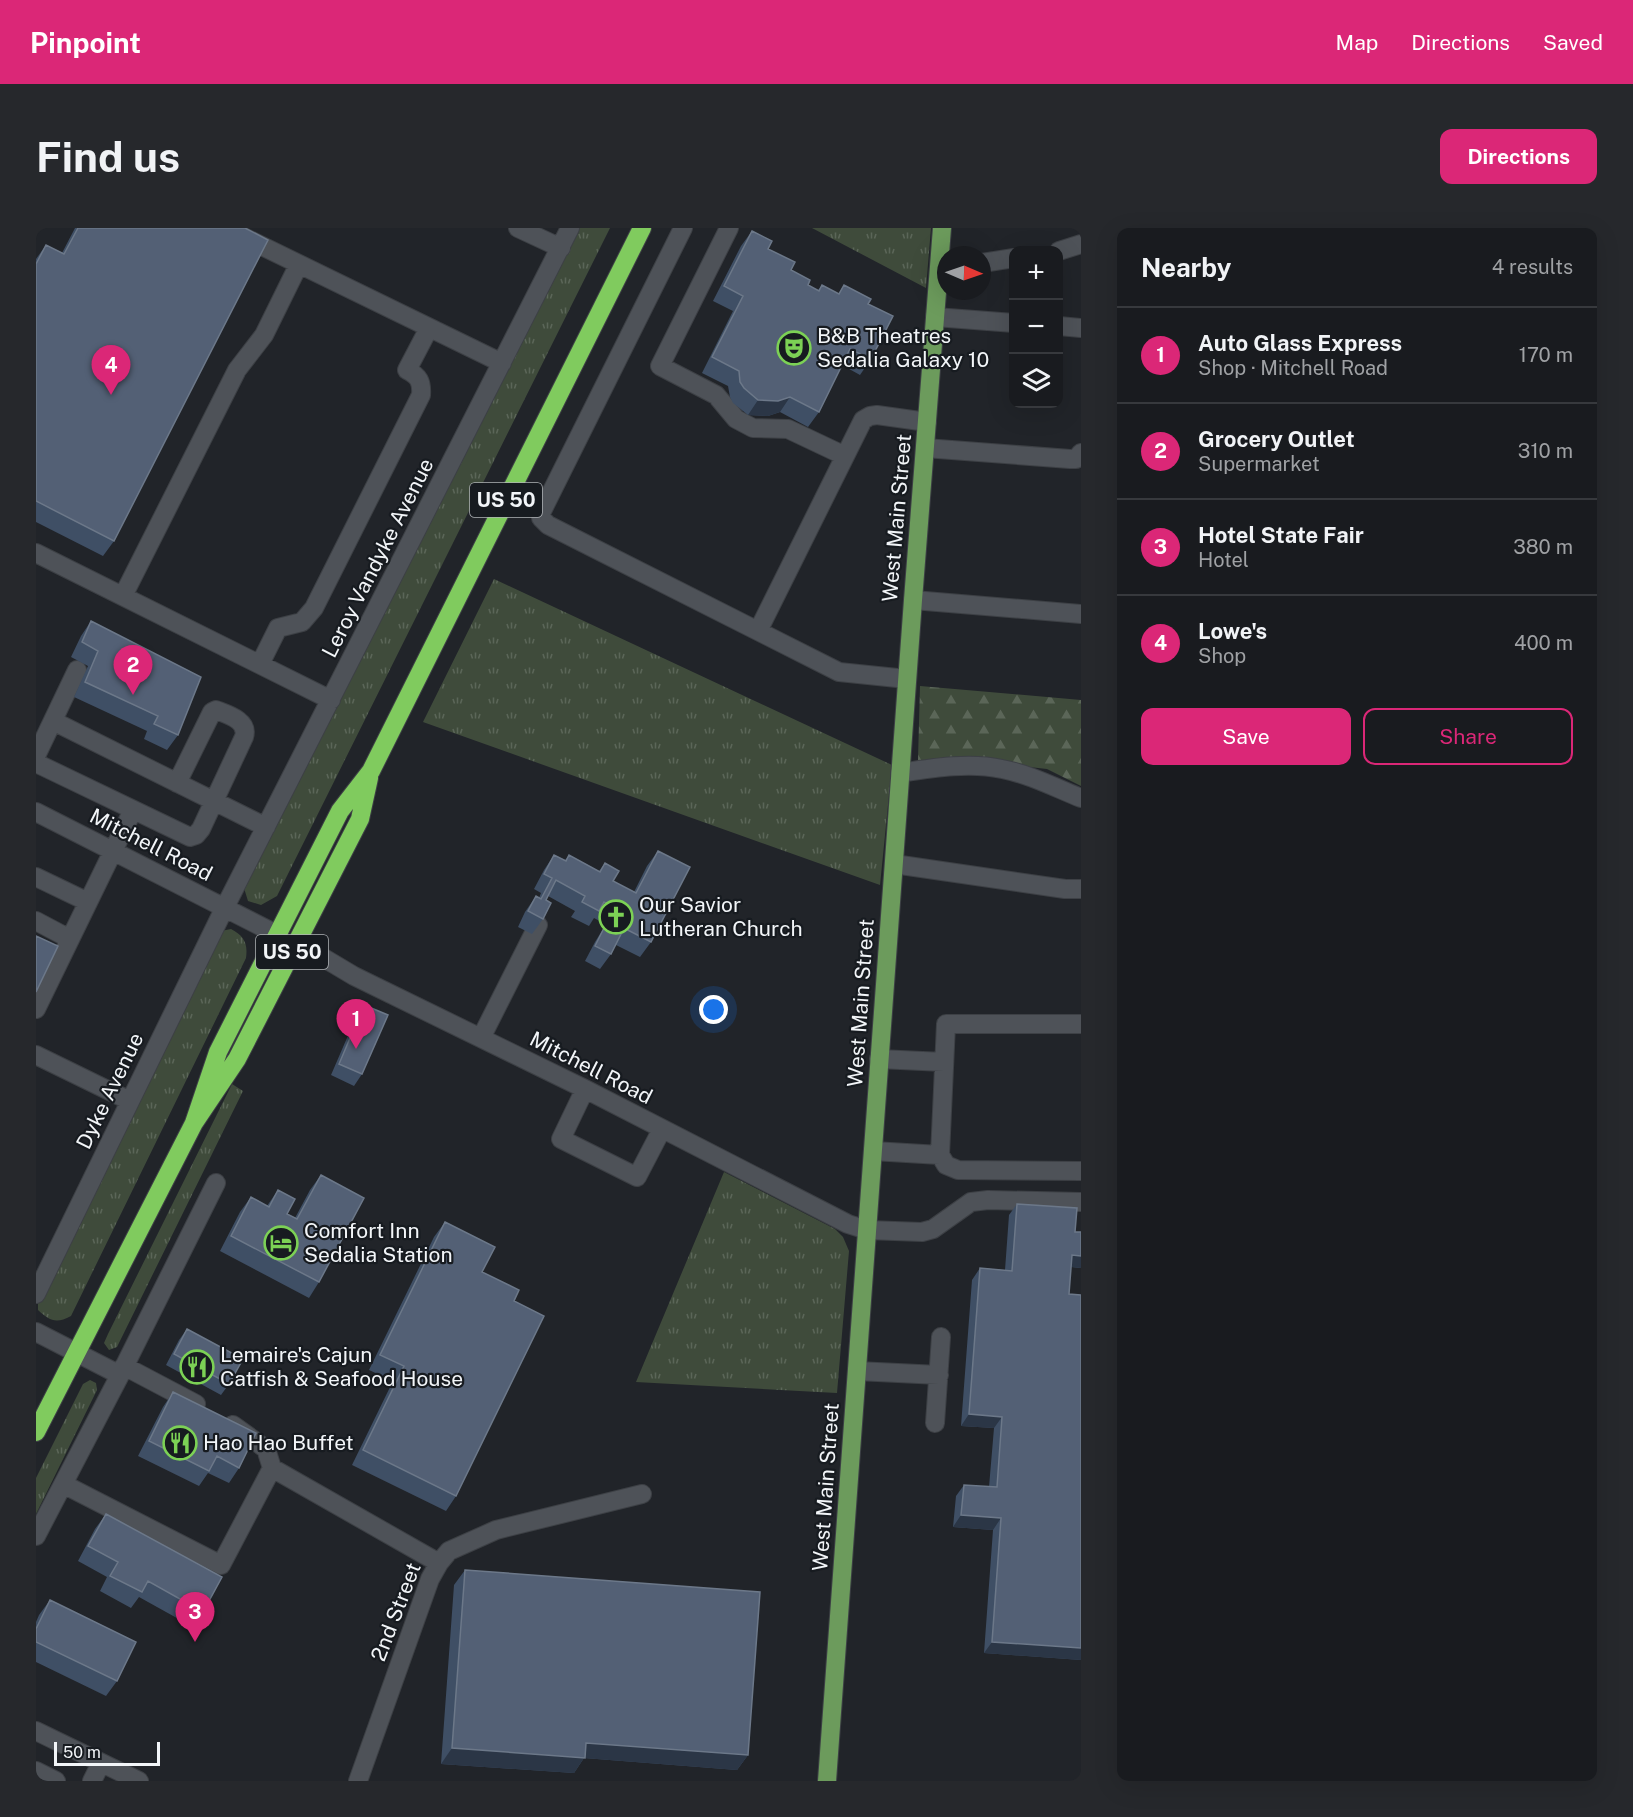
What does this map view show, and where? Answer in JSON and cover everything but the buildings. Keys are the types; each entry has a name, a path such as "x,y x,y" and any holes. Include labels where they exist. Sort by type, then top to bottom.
{"highway":[{"name":"US 50","path":"194,1123 218,1052 340,811 371,771 642,228"},
{"name":"US 50","path":"36,1432 194,1123 237,1059 360,819 371,771"}],"main road":[{"name":"West Main Street","path":"942,228 942,246"},
{"name":"West Main Street","path":"827,1781 907,679 938,300"}],"street":[{"path":"225,228 502,363"},
{"path":"518,228 561,248"},
{"name":"Leroy Vandyke Avenue","path":"225,907 570,228"},
{"path":"683,228 541,513 541,518 548,525 839,672 907,679"},
{"path":"729,228 660,366 716,394 736,419 753,428 788,429 845,456"},
{"path":"1063,250 1081,244"},
{"path":"991,261 1009,259"},
{"path":"123,596 237,370 264,335 299,264"},
{"path":"935,317 1009,323"},
{"path":"1063,326 1081,328"},
{"path":"260,664 279,628 303,622 314,608 421,395 420,381 407,370 429,328"},
{"path":"758,631 863,420 870,416 927,422"},
{"path":"925,448 1070,459 1076,459 1081,453"},
{"path":"36,553 331,699"},
{"path":"913,600 1081,614"},
{"path":"36,756 77,670"},
{"path":"36,762 190,837 201,829 246,731 244,725 216,710 212,712 177,783"},
{"path":"53,721 266,827"},
{"path":"900,773 956,766 1002,769 1032,778 1081,798"},
{"path":"36,1009 133,810"},
{"name":"Mitchell Road","path":"36,812 278,935"},
{"path":"894,864 1065,889 1081,889"},
{"path":"36,877 88,902"},
{"name":"Dyke Avenue","path":"36,1294 225,907"},
{"path":"36,921 70,939"},
{"path":"481,1038 538,925"},
{"name":"Mitchell Road","path":"297,942 354,976 585,1089 848,1224 867,1230 922,1232 933,1229 971,1202 988,1200 1081,1202"},
{"path":"1081,1024 946,1024 940,1155 946,1165 958,1170 1081,1171"},
{"path":"36,1055 130,1101"},
{"path":"879,1059 944,1062"},
{"path":"585,1089 561,1139 637,1177 662,1129"},
{"path":"873,1151 940,1155"},
{"path":"36,1536 216,1183"},
{"path":"36,1332 76,1352 122,1370 238,1427 266,1449 272,1468 439,1563"},
{"path":"935,1423 941,1337"},
{"path":"857,1371 939,1375"},
{"path":"63,1485 221,1565 272,1468"},
{"name":"2nd Street","path":"358,1781 430,1579 449,1551 496,1530 642,1494"},
{"path":"36,1731 139,1781"},
{"path":"92,1781 101,1763"},
{"path":"36,1771 56,1781"}],"green space":[{"path":"571,228 610,228 277,896 261,905 248,901 244,888"},
{"path":"812,228 931,228 926,288"},
{"path":"494,579 892,765 880,885 423,722"},
{"path":"920,686 1081,700 1081,786 1047,769 967,760 918,760"},
{"path":"231,929 244,940 246,958 71,1316 57,1321 50,1319 38,1310 38,1295 221,931"},
{"path":"232,1084 243,1091 117,1347 109,1350 104,1343 108,1334"},
{"path":"724,1172 835,1229 843,1237 849,1251 837,1393 636,1382"},
{"path":"90,1380 96,1383 97,1390 36,1514 36,1478 83,1384"}],"place":[{"name":"B&B Theatres Sedalia Galaxy 10","path":"794,348"},
{"name":"Lowe's","path":"111,395"},
{"name":"Grocery Outlet","path":"133,695"},
{"name":"Our Savior Lutheran Church","path":"616,917"},
{"name":"Auto Glass Express","path":"356,1049"},
{"name":"Comfort Inn Sedalia Station","path":"281,1243"},
{"name":"Lemaire's Cajun Catfish & Seafood House","path":"197,1367"},
{"name":"Hao Hao Buffet","path":"180,1443"},
{"name":"Hotel State Fair","path":"195,1642"}]}
